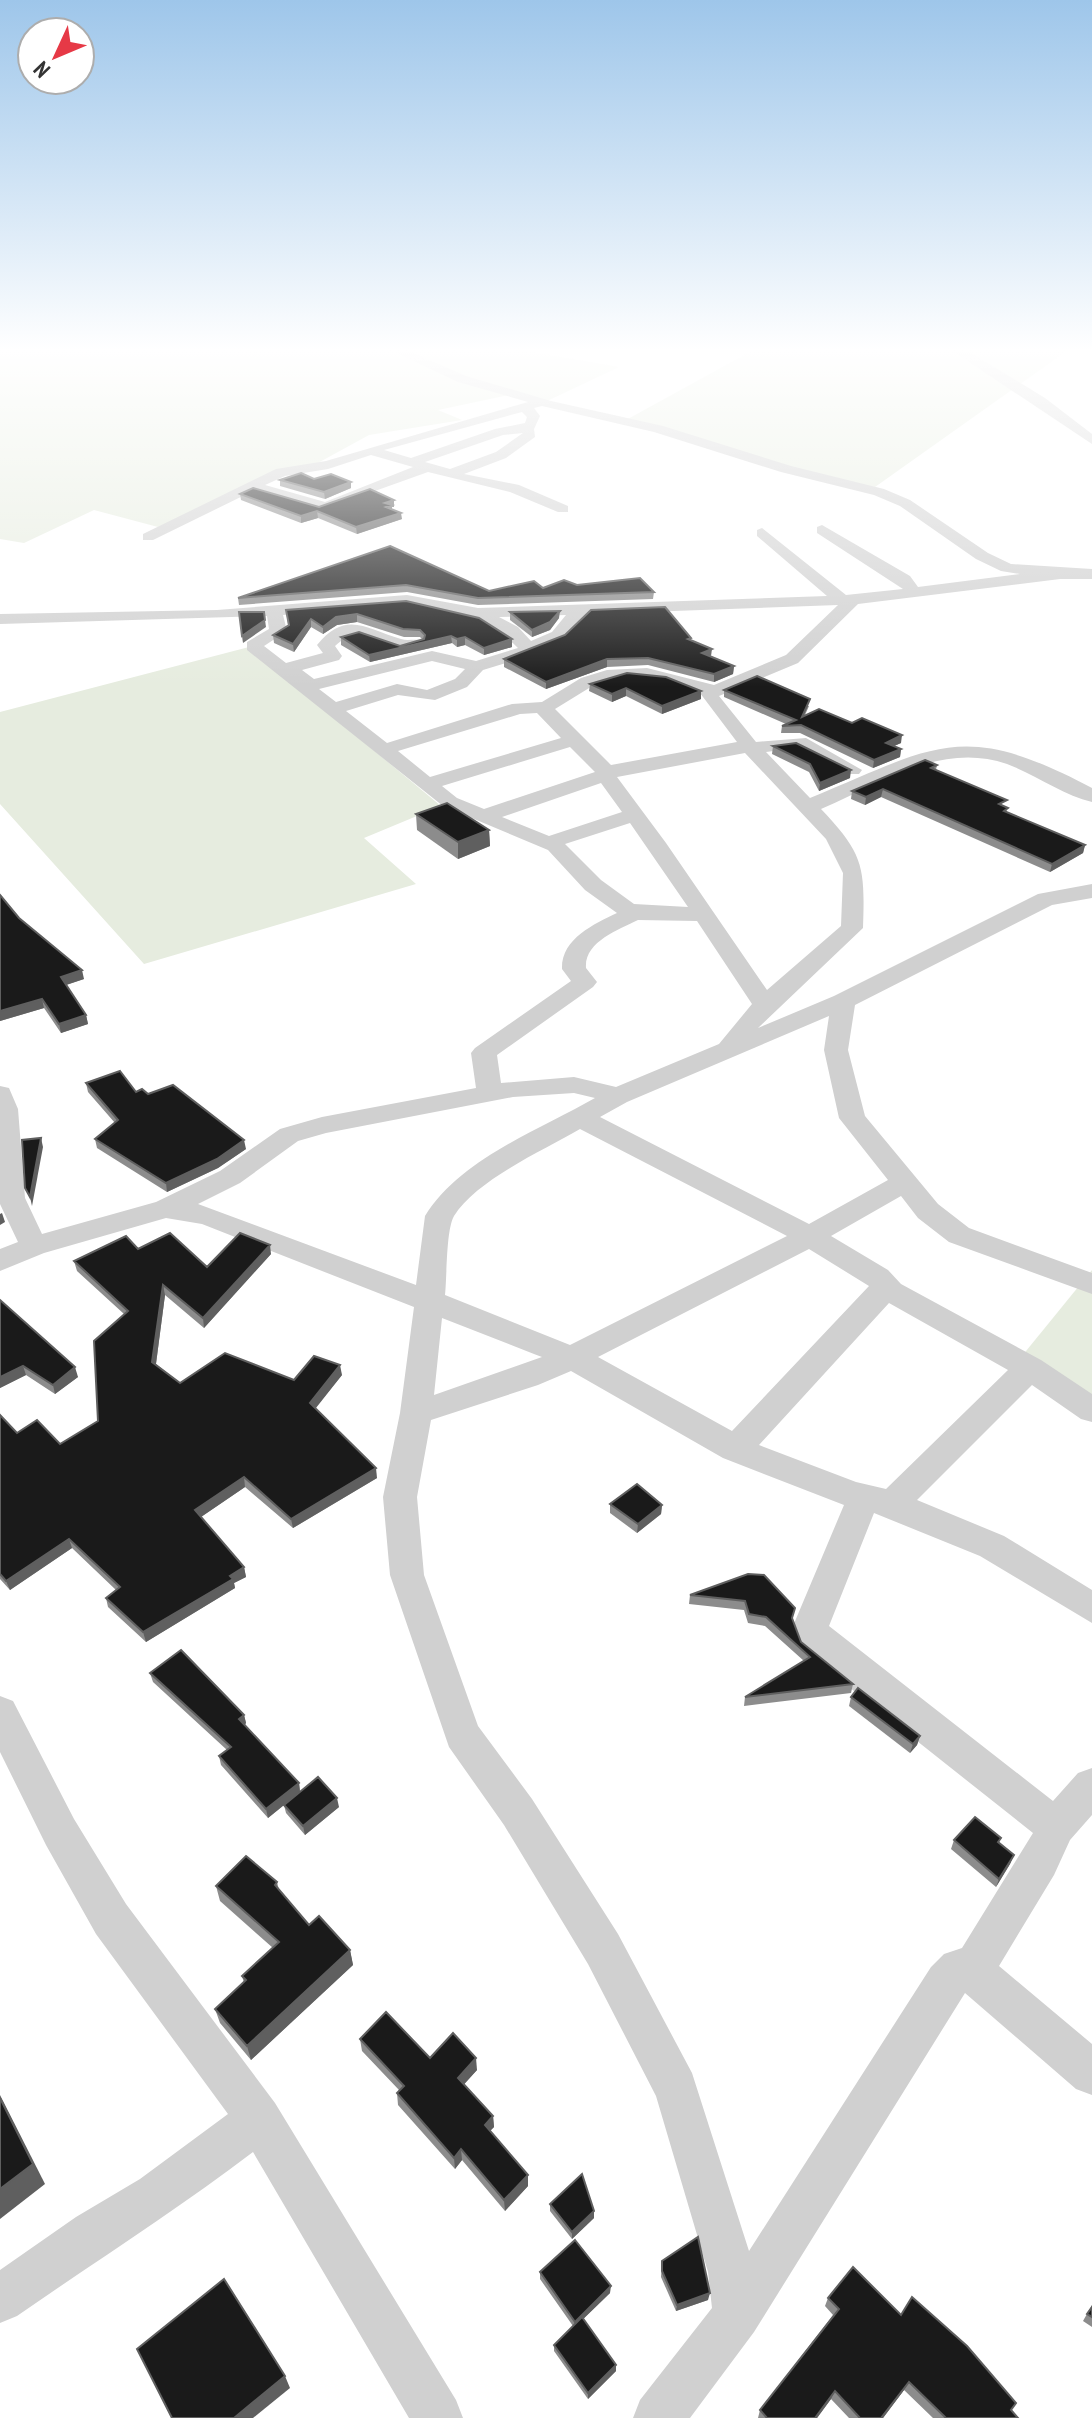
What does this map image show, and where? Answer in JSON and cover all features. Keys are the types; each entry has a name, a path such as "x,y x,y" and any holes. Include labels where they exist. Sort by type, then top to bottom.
{"street":[{"path":"148,537 281,472 340,461"},
{"path":"408,461 514,488 563,509"},
{"path":"450,474 485,461"},
{"path":"759,461 879,492 933,520 994,563 1060,574"},
{"path":"252,486 319,507 427,467"},
{"path":"822,530 904,579 914,592"},
{"path":"762,533 848,600"},
{"path":"478,613 848,600 1060,574 1092,574"},
{"path":"0,619 118,619 424,600 478,613 512,631 531,647"},
{"path":"723,1051 765,1005 852,928 854,873 835,836 810,806 750,747 708,694 792,659 848,600"},
{"path":"304,687 307,682 289,668 333,656 326,645 353,626 357,613 377,603"},
{"path":"304,687 432,656 477,666 521,653 558,636 563,624 573,615 591,608"},
{"path":"274,611 278,631 253,646 450,802 548,843 593,885 634,913"},
{"path":"342,632 365,628 370,633 381,632 400,646 414,644"},
{"path":"333,709 397,689 429,696 461,683 477,666"},
{"path":"383,750 519,708 546,707 592,680 629,670 664,674 713,691"},
{"path":"546,707 546,713 576,739 606,774 765,1005"},
{"path":"427,784 576,739"},
{"path":"484,816 606,774 750,747 799,742 875,779"},
{"path":"810,806 958,750 1040,769 1092,796"},
{"path":"548,843 633,815"},
{"path":"737,2315 732,2272 676,2089 603,1949 518,1812 462,1735 407,1575 400,1497 416,1413 439,1216 445,1205 502,1162 618,1096 843,1001 1046,899 1092,891"},
{"path":"490,1093 484,1053 585,982 574,969 575,954 584,943 634,913 703,914"},
{"path":"843,1001 836,1050 852,1118 938,1222 959,1235 1092,1284"},
{"path":"0,1261 34,1246 166,1209 230,1177 289,1135 322,1125 490,1093 574,1085 618,1096"},
{"path":"0,1094 5,1109 11,1198 34,1246"},
{"path":"582,1119 809,1236 878,1277 885,1288 1030,1368 1092,1410"},
{"path":"416,1413 527,1377 570,1358 809,1236 905,1182"},
{"path":"166,1209 207,1215 570,1358 609,1375 735,1449 878,1500 992,1546 1092,1608"},
{"path":"735,1449 885,1288"},
{"path":"1030,1368 878,1500 811,1626 814,1638 1056,1827"},
{"path":"0,1713 60,1832 111,1919 259,2119 438,2418"},
{"path":"972,1971 1040,1861 1056,1827 1092,1786"},
{"path":"658,2418 737,2315 946,1982 959,1969 972,1971 1092,2073"},
{"path":"0,2299 93,2234 157,2196 259,2119"}],"shaded area":[{"path":"0,461 322,461 282,474 158,527 94,510 24,543 0,539"},
{"path":"767,461 912,461 875,487"},
{"path":"249,647 441,806 364,838 416,884 144,964 0,804 0,712"},
{"path":"1092,1270 1092,1404 1022,1356"}],"building":[{"path":"301,473 314,479 331,474 351,482 324,492 280,480"},
{"path":"253,488 319,507 370,489 394,500 385,503 392,505 386,507 401,513 356,527 317,511 301,516 240,494"},
{"path":"390,546 489,591 534,581 543,588 564,580 577,585 640,578 654,592 478,598 406,585 238,598"},
{"path":"406,601 479,618 512,639 484,648 465,637 457,639 451,636 369,655 341,637 359,632 400,646 424,639 425,635 420,630 403,629 357,614 336,617 323,627 311,619 293,644 273,635 289,625 286,610"},
{"path":"665,607 691,638 688,639 712,649 702,653 734,666 714,674 648,658 607,659 546,682 504,659 565,635 591,610"},
{"path":"560,611 550,622 532,630 510,612"},
{"path":"239,612 264,612 265,620 242,636"},
{"path":"627,673 666,677 701,691 662,706 626,688 612,694 590,684"},
{"path":"757,676 810,699 802,717 819,709 852,723 862,718 902,735 886,743 901,749 874,760 801,725 782,726 796,720 724,690"},
{"path":"796,743 851,770 820,783 810,764 773,746"},
{"path":"925,760 937,765 931,768 1007,800 999,804 1008,808 1004,811 1085,845 1052,864 883,789 866,797 852,791"},
{"path":"447,803 489,830 458,842 416,814"},
{"path":"0,895 19,918 82,970 61,977 86,1015 59,1024 42,999 0,1011"},
{"path":"120,1071 136,1092 142,1089 148,1094 173,1085 244,1140 217,1159 166,1183 95,1139 118,1120 86,1083"},
{"path":"41,1138 30,1197 25,1188 22,1140"},
{"path":"170,1233 207,1267 240,1233 270,1245 203,1318 163,1285 152,1362 180,1383 225,1353 294,1380 314,1356 340,1365 310,1403 376,1468 291,1519 244,1477 195,1510 244,1567 230,1576 233,1579 143,1632 106,1598 120,1587 69,1539 6,1581 0,1574 0,1415 17,1433 37,1420 60,1444 98,1421 94,1341 128,1311 74,1261 126,1236 138,1249"},
{"path":"0,1300 75,1367 53,1385 23,1366 0,1377"},
{"path":"637,1484 662,1505 638,1524 610,1504"},
{"path":"748,1574 764,1575 795,1608 792,1618 801,1642 853,1684 745,1697 810,1657 766,1617 749,1614 745,1601 690,1595"},
{"path":"181,1650 244,1715 239,1719 299,1783 266,1809 219,1756 231,1747 150,1673"},
{"path":"858,1688 920,1736 913,1744 851,1697"},
{"path":"318,1777 337,1798 303,1826 284,1805"},
{"path":"975,1817 1001,1838 998,1842 1014,1855 999,1879 954,1840"},
{"path":"246,1856 277,1882 275,1885 309,1925 319,1916 350,1950 247,2046 215,2009 246,1980 242,1976 279,1942 216,1886"},
{"path":"386,2012 430,2058 453,2033 476,2058 458,2078 493,2116 485,2125 528,2175 504,2200 461,2149 454,2158 397,2093 404,2086 360,2039"},
{"path":"0,2098 33,2164 0,2189"},
{"path":"582,2174 594,2211 572,2232 550,2204"},
{"path":"698,2237 710,2293 677,2305 662,2271 662,2261"},
{"path":"575,2240 611,2286 575,2322 540,2272"},
{"path":"853,2267 901,2315 912,2297 967,2346 1016,2403 1011,2410 1018,2418 946,2418 909,2382 881,2418 860,2418 835,2391 815,2418 767,2418 760,2410 839,2309 828,2298"},
{"path":"224,2279 285,2376 234,2418 172,2418 137,2349"},
{"path":"582,2317 616,2365 588,2393 554,2345"}]}
